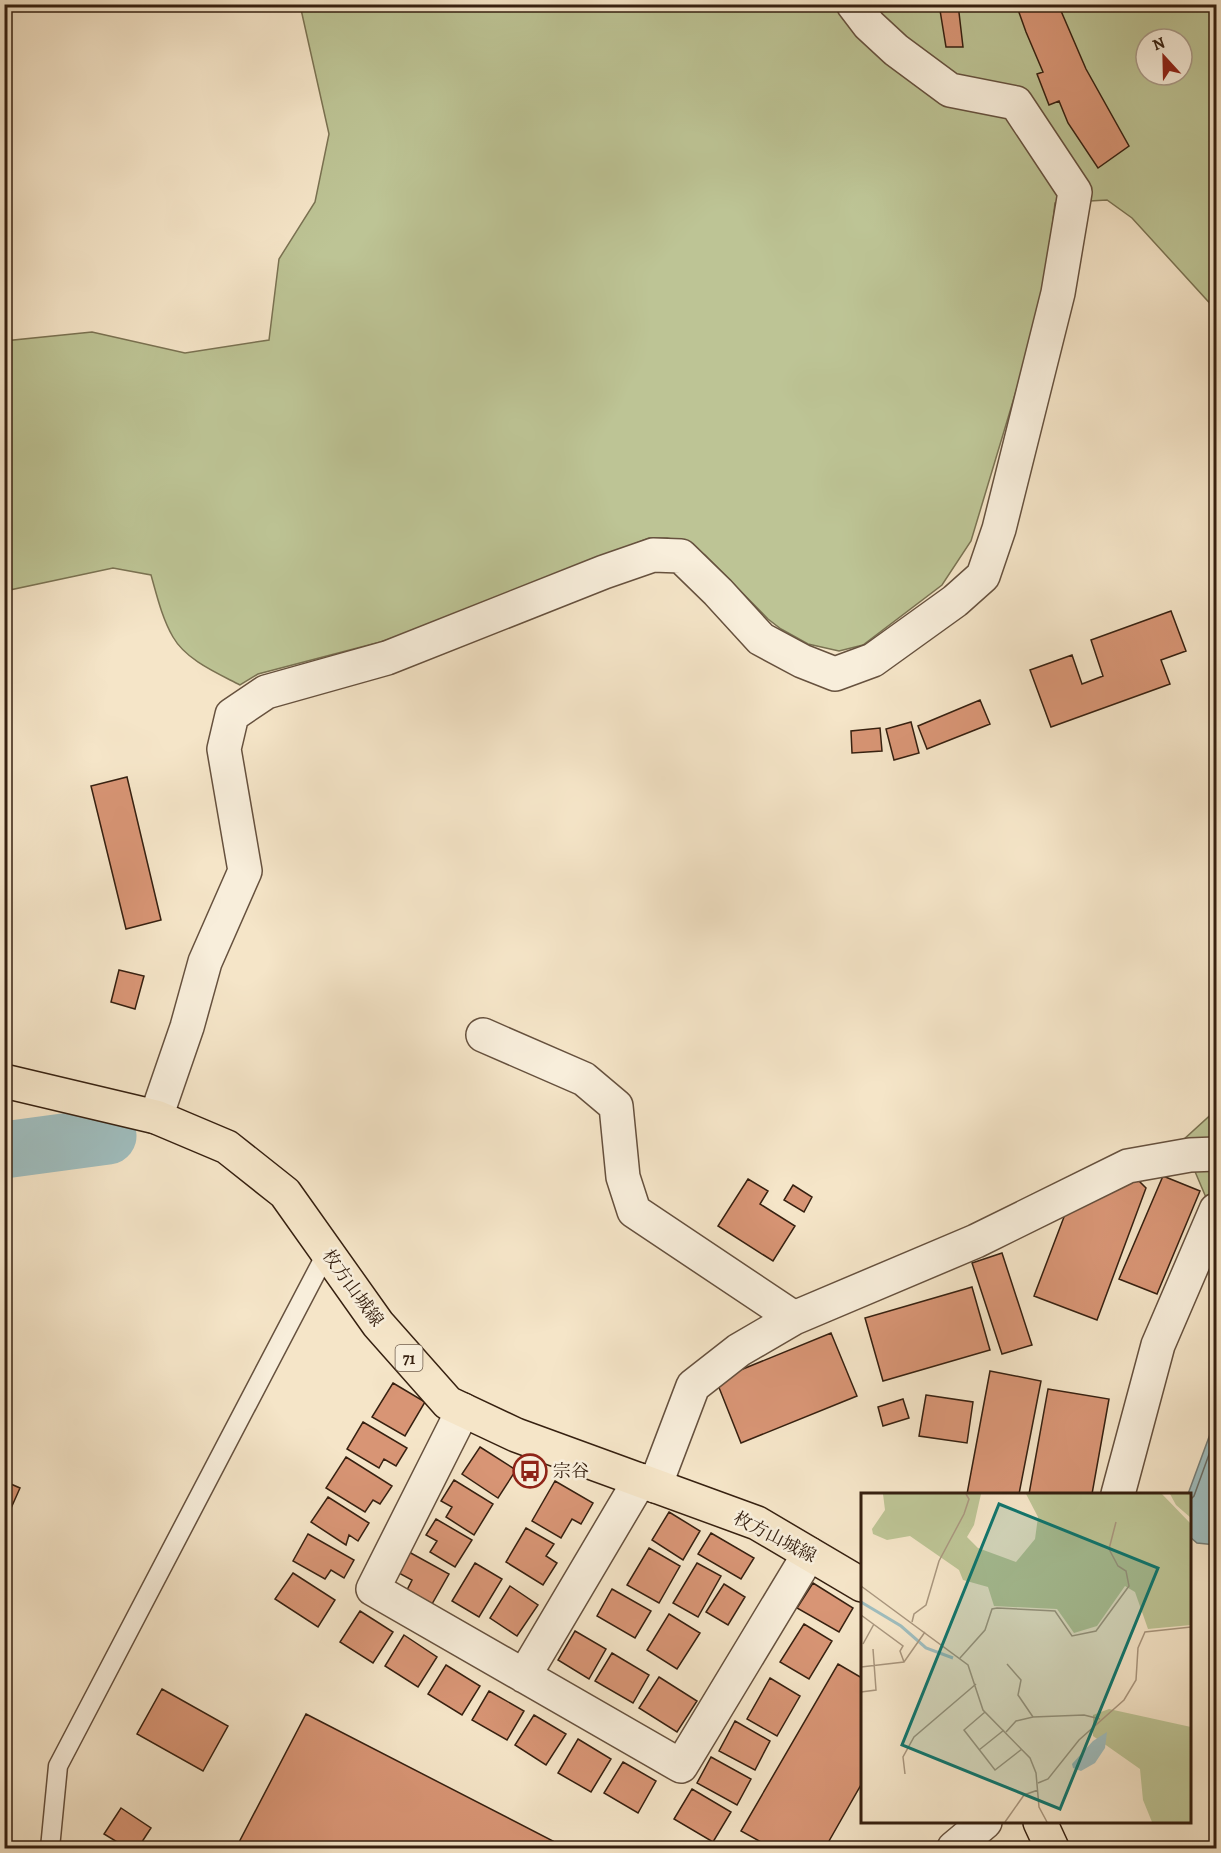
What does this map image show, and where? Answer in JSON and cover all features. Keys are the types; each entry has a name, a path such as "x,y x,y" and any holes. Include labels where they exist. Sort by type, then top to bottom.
{"main road":[{"name":"枚方山城線","path":"4,1081 156,1117 227,1147 285,1193 378,1324 448,1403 516,1435 758,1524 861,1584"},
{"path":"1041,1823 1052,1848"}],"street":[{"path":"156,1117 187,1027 205,962 245,871 224,749 232,715 266,692 387,658 652,555 681,556 761,639 802,661 835,674 873,660 954,601 983,576 999,528 1058,293 1075,192 1016,103 950,90 896,50 869,25 853,4"},
{"path":"483,1035 584,1079 616,1106 623,1177 634,1211 794,1318"},
{"path":"524,1676 647,1483 693,1386 739,1350 794,1318 976,1241 1128,1166 1190,1155 1216,1154"},
{"path":"1118,1493 1158,1345 1216,1210"},
{"path":"463,1410 373,1589 681,1766 809,1554"},
{"path":"954,1848 983,1823"}],"lane":[{"path":"50,1848 58,1766 327,1252"}],"green space":[{"path":"300,5 1216,5 1216,310 1132,218 1107,200 1055,203 1044,298 971,541 942,585 863,645 839,651 808,644 781,629 768,619 705,555 686,542 667,538 649,538 430,625 384,641 258,674 240,685 203,665 179,645 160,607 151,575 113,568 5,591 4,341 92,332 185,353 269,340 279,259 315,202 329,134"},
{"path":"1216,1110 1216,1221 1182,1141"}],"water":[{"path":"1216,1418 1216,1545 1197,1543 1191,1538 1191,1493 1188,1493"}],"building":[{"path":"939,4 958,4 963,47 946,47"},
{"path":"1016,4 1058,4 1086,69 1129,146 1098,168 1068,123 1059,101 1049,105 1037,74 1043,72"},
{"path":"1171,611 1186,651 1161,660 1170,684 1051,727 1030,670 1072,655 1082,684 1103,676 1091,640"},
{"path":"980,700 990,724 927,749 918,726"},
{"path":"911,722 919,753 894,760 886,729"},
{"path":"880,728 882,751 852,753 851,731"},
{"path":"4,760 11,834 4,834"},
{"path":"127,777 161,920 126,929 91,786"},
{"path":"119,970 144,976 135,1009 111,1002"},
{"path":"1163,1176 1200,1191 1157,1294 1119,1279"},
{"path":"1136,1178 1146,1188 1097,1320 1034,1296 1067,1209"},
{"path":"748,1179 768,1191 760,1204 795,1226 773,1261 718,1226"},
{"path":"793,1185 812,1197 804,1212 784,1200"},
{"path":"1002,1253 1032,1345 1002,1354 972,1263"},
{"path":"972,1287 990,1350 883,1381 865,1318"},
{"path":"831,1333 857,1396 741,1443 716,1380"},
{"path":"990,1371 1041,1381 1019,1493 967,1493"},
{"path":"393,1383 425,1402 405,1436 372,1417"},
{"path":"1048,1389 1109,1399 1092,1493 1029,1493"},
{"path":"926,1395 973,1402 967,1443 919,1436"},
{"path":"903,1399 909,1418 883,1426 878,1407"},
{"path":"363,1422 407,1448 396,1466 384,1459 379,1468 347,1449"},
{"path":"480,1447 516,1470 498,1498 462,1474"},
{"path":"346,1457 392,1486 380,1504 373,1500 365,1512 326,1488"},
{"path":"454,1480 493,1504 474,1535 446,1517 452,1507 441,1501"},
{"path":"4,1481 20,1488 4,1524"},
{"path":"555,1481 593,1503 581,1524 572,1519 561,1538 532,1521"},
{"path":"328,1497 369,1523 358,1541 349,1535 346,1545 311,1522"},
{"path":"669,1512 700,1531 683,1560 652,1540"},
{"path":"436,1519 472,1540 455,1567 430,1552 437,1541 426,1535"},
{"path":"526,1528 554,1544 546,1556 557,1563 543,1585 506,1562"},
{"path":"711,1533 754,1558 741,1579 698,1554"},
{"path":"308,1534 354,1560 344,1578 331,1570 325,1579 293,1561"},
{"path":"649,1548 680,1566 659,1603 627,1585"},
{"path":"409,1552 449,1574 432,1604 407,1590 412,1580 397,1572"},
{"path":"475,1563 502,1579 479,1617 452,1601"},
{"path":"697,1563 721,1576 698,1617 673,1603"},
{"path":"293,1573 335,1600 318,1627 275,1599"},
{"path":"813,1583 853,1608 839,1632 797,1608"},
{"path":"724,1584 745,1597 728,1625 706,1612"},
{"path":"510,1586 538,1605 517,1636 490,1618"},
{"path":"612,1589 651,1611 635,1638 597,1616"},
{"path":"360,1611 393,1632 373,1663 340,1642"},
{"path":"669,1614 700,1633 677,1669 647,1650"},
{"path":"804,1624 832,1641 809,1679 780,1662"},
{"path":"575,1631 606,1649 589,1679 558,1660"},
{"path":"404,1635 437,1657 418,1687 385,1666"},
{"path":"612,1653 649,1675 633,1703 595,1681"},
{"path":"838,1664 861,1677 861,1785 825,1848 772,1848 741,1831"},
{"path":"446,1665 480,1686 462,1715 428,1694"},
{"path":"659,1677 697,1701 677,1732 639,1708"},
{"path":"770,1678 800,1696 777,1736 747,1719"},
{"path":"162,1689 228,1726 203,1771 137,1734"},
{"path":"489,1691 524,1711 507,1740 472,1720"},
{"path":"306,1714 553,1841 549,1848 236,1848"},
{"path":"534,1715 566,1734 546,1765 515,1745"},
{"path":"735,1721 770,1741 755,1770 719,1751"},
{"path":"578,1739 611,1759 591,1792 558,1773"},
{"path":"711,1757 751,1779 737,1805 697,1783"},
{"path":"623,1762 656,1781 638,1813 604,1793"},
{"path":"692,1789 731,1812 713,1842 674,1819"},
{"path":"121,1808 151,1828 138,1848 127,1848 104,1834"}],"waterway":[{"path":"4,1150 108,1136"}],"place":[{"name":"宗谷","path":"530,1471"}]}
